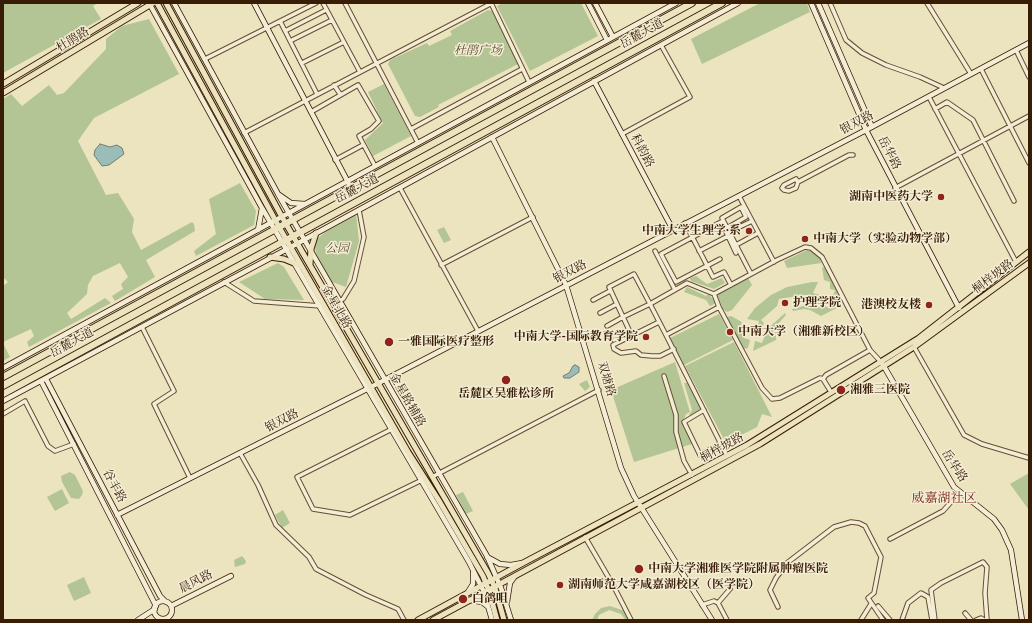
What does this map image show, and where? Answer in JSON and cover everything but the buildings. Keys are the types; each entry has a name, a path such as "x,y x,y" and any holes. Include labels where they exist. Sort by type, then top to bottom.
{"highway":[{"name":"岳麓大道","path":"3,377 692,3"},
{"name":"岳麓大道","path":"3,394 722,3"}],"main road":[{"name":"杜鹃路","path":"3,84 138,3"},
{"name":"金星北路","path":"157,3 273,222 288,248 302,266 369,388 484,584 498,620"},
{"name":"金星北路","path":"166,3 282,217 432,477 494,578 497,585 504,620"},
{"name":"杜鹃路","path":"3,93 151,4"},
{"path":"310,265 310,251 316,233"},
{"name":"桐梓坡路","path":"418,620 523,563 760,444 883,364 959,308 1029,253"},
{"path":"270,257 302,266"},
{"name":"桐梓坡路","path":"433,620 585,537 727,456 831,392 914,347 1028,263"}],"street":[{"name":"金星路辅路","path":"174,3 310,251 487,556 494,578"},
{"path":"254,3 351,188"},
{"path":"205,59 316,3"},
{"path":"323,3 360,72"},
{"path":"345,3 418,143"},
{"path":"244,133 491,3 529,82"},
{"path":"588,3 607,40"},
{"path":"595,3 613,37"},
{"path":"3,368 676,3"},
{"path":"3,402 400,188 738,3"},
{"name":"岳华路","path":"811,3 866,130 959,308"},
{"name":"岳华路","path":"818,3 872,127"},
{"path":"830,3 846,40 862,54 886,65 920,76 944,88"},
{"path":"927,3 971,74"},
{"path":"151,4 262,208 273,222"},
{"path":"285,31 326,10"},
{"path":"290,41 332,20"},
{"path":"280,21 317,94"},
{"path":"302,64 344,42"},
{"name":"银双路","path":"117,515 369,388 872,127 1029,43"},
{"path":"622,134 690,97 661,45"},
{"path":"1016,50 1027,70 1029,77"},
{"path":"411,129 522,69"},
{"path":"980,69 1029,163"},
{"name":"科韵路","path":"594,81 673,230"},
{"path":"334,85 340,94"},
{"path":"311,112 358,85 379,121 371,129 359,136 375,166"},
{"path":"929,97 1016,262"},
{"path":"935,109 947,102 964,112 973,120 1014,201"},
{"path":"895,188 1029,116"},
{"name":"双塘路","path":"492,137 566,285 599,390 621,468 640,505 712,620"},
{"path":"336,160 364,145"},
{"path":"798,182 849,155 853,155"},
{"path":"400,188 478,331"},
{"path":"278,194 291,203 307,204"},
{"path":"739,196 774,262"},
{"path":"727,228 746,217 741,207 723,216 722,218 736,253"},
{"path":"258,230 262,208"},
{"path":"332,304 343,299 354,281 364,237 359,210"},
{"path":"441,264 533,217"},
{"path":"699,251 752,221"},
{"path":"720,259 676,282 661,254 721,222 736,245 751,274"},
{"path":"685,223 713,277 724,272 731,285"},
{"path":"736,245 758,233"},
{"path":"714,294 805,247 811,248 819,253 870,350 883,364"},
{"path":"288,248 295,263 369,388"},
{"path":"655,251 675,290"},
{"path":"614,340 630,332 609,287 634,274 660,322 727,456"},
{"path":"224,282 254,301 325,307"},
{"path":"606,326 687,283 714,294 762,388 772,399 780,398 820,378 823,379 826,375 870,350"},
{"path":"593,300 610,291"},
{"path":"600,313 617,304"},
{"path":"666,335 720,307"},
{"path":"660,322 613,345 614,349 620,353 636,351 641,355 652,356 660,356 674,350"},
{"path":"142,328 174,391 154,404 190,478"},
{"path":"914,347 964,435 982,444 1029,458"},
{"name":"岳华路","path":"883,364 945,472 960,492 994,519 1002,530 1011,550 1022,620"},
{"path":"664,376 676,415 676,432 684,461 692,475"},
{"path":"823,379 831,392"},
{"name":"谷丰路","path":"44,380 155,608"},
{"name":"谷丰路","path":"44,380 160,596 166,602"},
{"path":"432,477 599,390"},
{"path":"3,414 25,401 48,446 56,451 74,444"},
{"path":"704,410 684,422 700,455 721,443"},
{"path":"393,428 297,477 313,509 350,514 423,480 472,569 484,584"},
{"path":"240,453 258,485 276,525 309,557 316,569 366,595 398,609 404,620"},
{"path":"890,539 943,511 960,492"},
{"path":"778,607 770,590 776,578 787,563 834,527 851,522 865,526 881,557 874,593 868,598 883,620"},
{"path":"585,537 614,585 630,620"},
{"path":"487,556 500,564 511,565 523,563"},
{"path":"934,620 931,590 941,583 983,562 988,567 985,593 986,620 981,618 976,620"},
{"path":"468,592 473,584 472,569"},
{"path":"507,606 510,583 516,574"},
{"name":"晨风路","path":"171,606 231,576"},
{"path":"497,585 507,606 511,620"},
{"path":"718,603 730,589"},
{"path":"486,590 488,608 492,620"},
{"path":"902,620 908,603 920,593 928,597 934,620"},
{"path":"468,600 482,602 488,608"},
{"path":"702,605 714,601 718,603 727,620"},
{"path":"138,620 155,608 160,602 166,602 171,606 173,620"},
{"path":"861,620 871,604"},
{"path":"878,606 890,620"},
{"path":"155,608 161,619"},
{"path":"153,620 167,618 172,613"},
{"path":"965,613 971,620"}],"green space":[{"path":"3,3 98,3 93,6 101,19 3,73"},
{"path":"503,3 581,3 598,36 530,71 497,6"},
{"path":"760,3 807,3 810,12 702,64 691,39"},
{"name":"杜鹃广场","path":"488,10 492,11 519,62 518,64 438,105 439,107 420,117 415,116 388,64 390,60 427,43 429,46 452,35 450,31"},
{"path":"149,19 179,74 94,118 78,141 106,195 118,193 134,219 132,232 141,250 192,222 194,224 195,231 146,260 155,277 115,301 112,296 123,289 121,284 128,277 120,263 93,276 88,285 87,294 67,313 71,319 105,298 111,303 29,347 27,342 34,336 31,329 3,342 3,286 8,282 3,277 3,99 11,94 22,106 49,85 57,95 64,93 106,49 106,39 122,26"},
{"path":"384,84 411,136 373,156 365,140 383,123 368,92"},
{"path":"240,183 256,211 254,225 196,256 194,251 216,234 209,199"},
{"name":"公园","path":"356,214 359,241 346,287 332,282 316,254 315,246 316,240 325,232"},
{"path":"444,227 451,240 444,243 437,230"},
{"path":"807,250 813,251 820,257 821,263 787,268 784,261"},
{"path":"278,263 284,267 304,300 265,299 239,282"},
{"path":"822,267 826,268 840,297 837,298 833,296 835,290 830,289 830,282 824,280"},
{"path":"696,276 707,284 722,278 725,283 714,289 691,281 690,278"},
{"path":"748,278 752,285 732,310 727,312 723,309 717,295"},
{"path":"818,282 813,293 821,295 820,298 812,298 812,295 804,295 779,299 777,306 761,320 764,323 760,331 757,330 759,321 747,319 755,308 771,295 787,287"},
{"path":"687,287 706,296 709,294 716,303 710,306 706,300 684,292"},
{"path":"832,301 837,303 839,307 821,316 810,310 804,309 793,311 792,309 807,305 821,306 821,304 829,308"},
{"path":"785,313 786,315 775,327 776,340 753,351 755,341 762,343 766,333 764,332"},
{"path":"719,314 733,340 682,366 668,339"},
{"path":"731,316 742,322 739,329 746,331 744,338 750,340 748,348 744,349 726,317"},
{"path":"734,342 772,417 762,414 757,427 726,443 685,366"},
{"path":"3,343 10,357 3,361"},
{"path":"675,362 690,412 686,414 683,422 692,444 634,462 611,390"},
{"path":"587,380 590,387 585,391 579,384"},
{"path":"684,383 688,383 702,410 692,416 689,415 692,410"},
{"path":"70,472 75,475 83,491 79,499 71,498 62,482 61,476"},
{"path":"1029,473 1029,510 1010,484"},
{"path":"62,489 69,503 55,511 47,497"},
{"path":"463,492 473,511 466,514 456,495"},
{"path":"283,510 290,523 282,528 275,515"},
{"path":"242,556 246,561 245,564 235,567 234,560"},
{"path":"84,577 91,593 74,601 67,585"},
{"path":"610,606 625,611 629,620 623,620 625,619 621,614 609,610 599,615 597,620 592,620 601,608"}],"water":[{"path":"100,144 110,147 117,145 122,148 124,154 109,165 102,166 94,155 95,150"},
{"path":"575,365 579,367 579,372 570,378 564,378 563,376 569,373"}],"place":[{"name":"湖南中医药大学","path":"941,197"},
{"name":"中南大学生理学·系","path":"749,231"},
{"name":"中南大学（实验动物学部）","path":"805,239"},
{"name":"护理学院","path":"785,303"},
{"name":"港澳校友楼","path":"929,305"},
{"name":"中南大学（湘雅新校区）","path":"730,332"},
{"name":"中南大学-国际教育学院","path":"646,337"},
{"name":"一雅国际医疗整形","path":"389,342"},
{"name":"岳麓区吴雅松诊所","path":"506,380"},
{"name":"湘雅三医院","path":"841,390"},
{"name":"中南大学湘雅医学院附属肿瘤医院","path":"639,569"},
{"name":"湖南师范大学咸嘉湖校区（医学院）","path":"560,585"},
{"name":"白鸽咀","path":"463,599"}],"district":[{"name":"威嘉湖社区","path":"944,499"}]}
